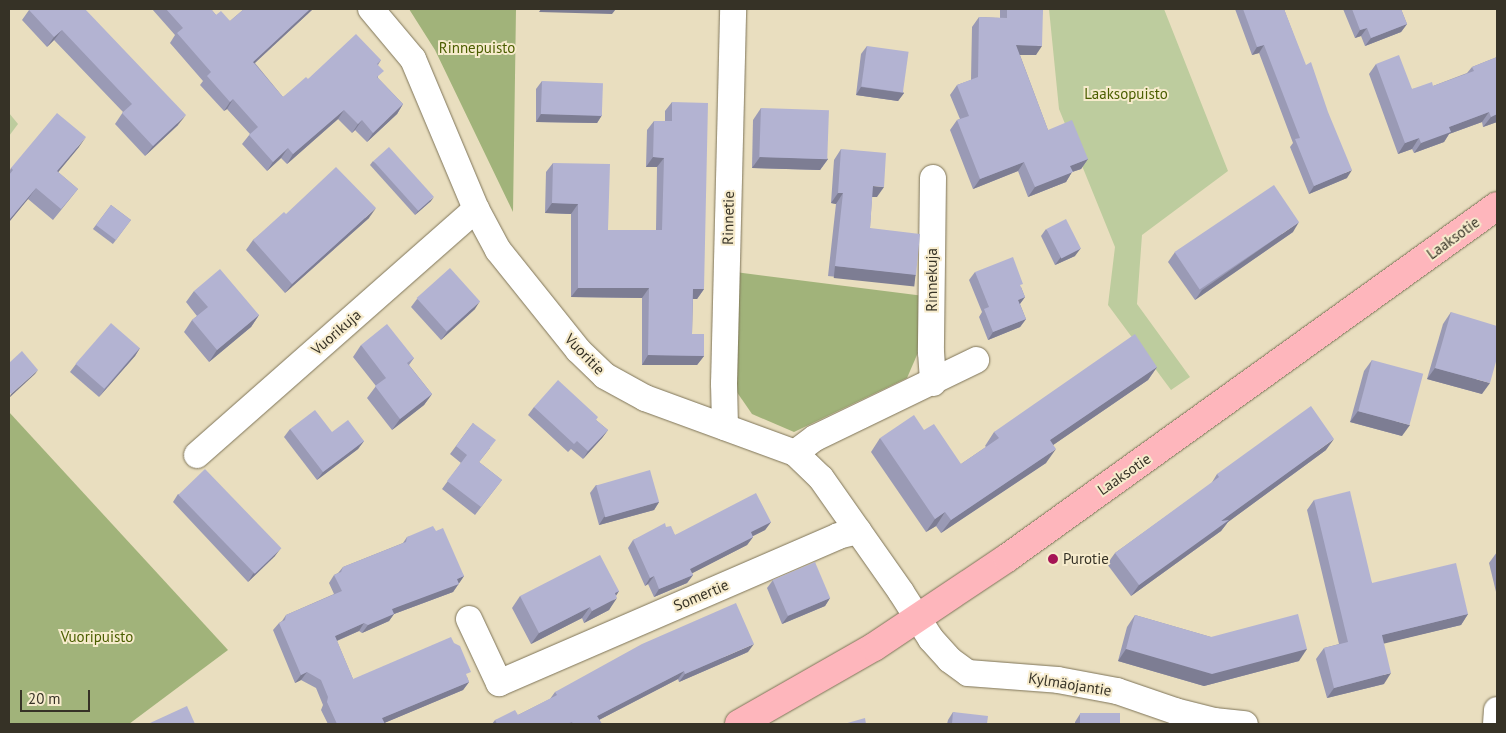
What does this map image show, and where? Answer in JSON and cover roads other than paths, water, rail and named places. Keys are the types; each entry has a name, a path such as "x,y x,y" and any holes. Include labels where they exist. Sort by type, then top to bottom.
{"main road":[{"name":"Laaksotie","path":"739,724 874,646 1015,552 1497,206"}],"street":[{"name":"Vuoritie","path":"371,9 413,59 476,209 498,250 578,350 605,376 645,398 795,453 821,478 901,592 917,618"},
{"name":"Rinnetie","path":"725,427 724,384 733,9"},
{"name":"Rinnekuja","path":"933,178 931,352 933,383"},
{"name":"Vuorikuja","path":"197,454 476,209"},
{"path":"795,453 814,438 933,383 976,360"},
{"name":"Somertie","path":"469,619 499,683 838,536 858,531"},
{"name":"Kylmäojantie","path":"917,618 939,649 968,673 1058,680 1107,689 1214,721 1244,724"},
{"path":"1496,724 1497,710"}],"place":[{"name":"Purotie","path":"1053,559"}],"park label":[{"name":"Rinnepuisto","path":"477,48"},
{"name":"Laaksopuisto","path":"1126,94"},
{"name":"Vuoripuisto","path":"97,637"}]}
